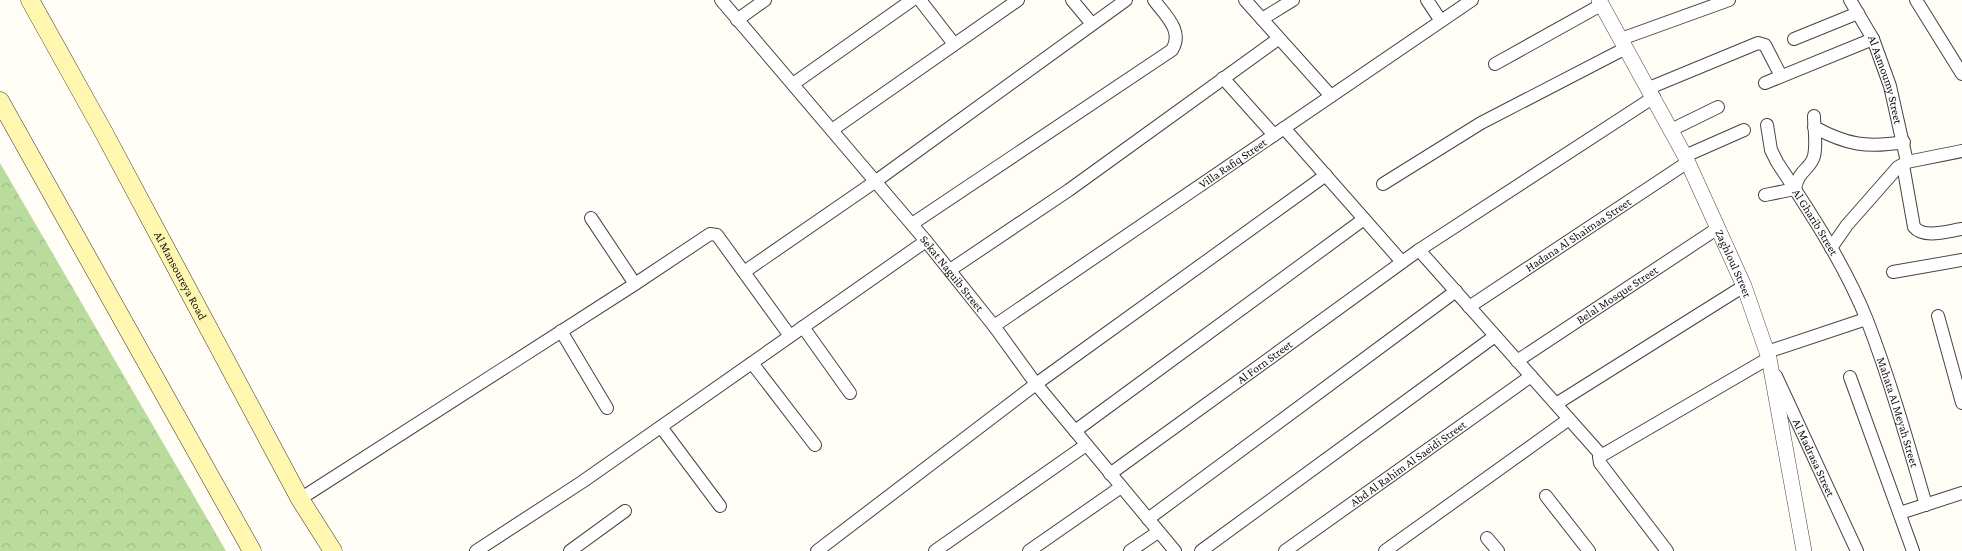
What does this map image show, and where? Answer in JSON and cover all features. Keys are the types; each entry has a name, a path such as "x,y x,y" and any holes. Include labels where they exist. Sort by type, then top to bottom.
{"main road":[{"name":"Al Mansoureya Road","path":"30,0 103,131 300,499 330,550"},
{"path":"0,101 252,551"}],"street":[{"name":"Sekat Naguib Street","path":"721,0 950,270 1036,384 1175,551"},
{"path":"737,20 766,0"},
{"path":"793,84 912,0"},
{"path":"920,0 954,44"},
{"path":"832,130 1018,0"},
{"path":"1072,0 1092,24"},
{"path":"744,272 876,181 1126,0"},
{"path":"912,224 1172,50 1176,44 1175,28 1154,0"},
{"path":"1245,0 1331,96"},
{"path":"1262,19 1293,0"},
{"path":"1427,0 1441,21"},
{"name":"Villa Rafiq Street","path":"994,326 1472,0"},
{"path":"1382,184 1481,123 1623,44 1729,0"},
{"name":"Al Aamoumy Street","path":"1850,0 1873,38 1890,86 1904,142 1905,164 1914,226 1917,230 1928,233 1962,229"},
{"path":"1916,0 1962,74"},
{"path":"1495,64 1600,2"},
{"name":"Zaghloul Street","path":"1600,2 1672,130 1744,286 1769,358 1804,551"},
{"path":"1794,39 1858,13"},
{"path":"1765,83 1873,38"},
{"path":"950,270 1068,190 1278,39"},
{"name":"Al Forn Street","path":"1110,474 1402,262 1651,92 1758,43 1765,46 1782,76"},
{"path":"1223,78 1326,175 1402,262"},
{"path":"1672,130 1718,107"},
{"path":"1765,195 1795,189 1800,173 1812,162 1814,156 1814,122 1835,138 1858,145 1881,146 1904,142"},
{"name":"Al Gharib Street","path":"1766,125 1771,150 1832,248 1866,319"},
{"name":"Hadana Al Shaimaa Street","path":"1469,307 1686,159 1744,130"},
{"path":"1832,248 1847,225 1905,164 1962,151"},
{"path":"816,551 1036,384 1326,175"},
{"path":"591,218 635,284"},
{"path":"1075,431 1364,218"},
{"name":"Belal Mosque Street","path":"1517,361 1718,228"},
{"path":"300,499 710,234 718,235 790,336"},
{"path":"476,551 660,427 926,241"},
{"path":"1419,250 1601,455 1600,463 1667,551"},
{"path":"1893,272 1962,260"},
{"path":"1556,404 1744,286"},
{"path":"1148,519 1456,291"},
{"path":"1938,316 1962,403"},
{"path":"1601,455 1769,358 1866,319"},
{"name":"Mahata Al Meyah Street","path":"1866,319 1893,393 1926,505"},
{"path":"803,327 850,393"},
{"path":"561,332 607,408"},
{"path":"1201,551 1495,336"},
{"name":"Al Madrasa Street","path":"1769,358 1857,551"},
{"path":"752,362 815,445"},
{"name":"Abd Al Rahim Al Saeidi Street","path":"1285,551 1531,376"},
{"path":"1850,377 1913,551"},
{"path":"1385,551 1569,420"},
{"path":"660,427 720,506"},
{"path":"934,551 1086,445"},
{"path":"1029,551 1121,487"},
{"path":"1900,514 1962,493"},
{"path":"1546,496 1589,551"},
{"path":"570,551 625,511"},
{"path":"1130,551 1158,532"},
{"path":"1487,538 1498,551"}],"green space":[{"path":"0,163 226,551 0,551"}]}
